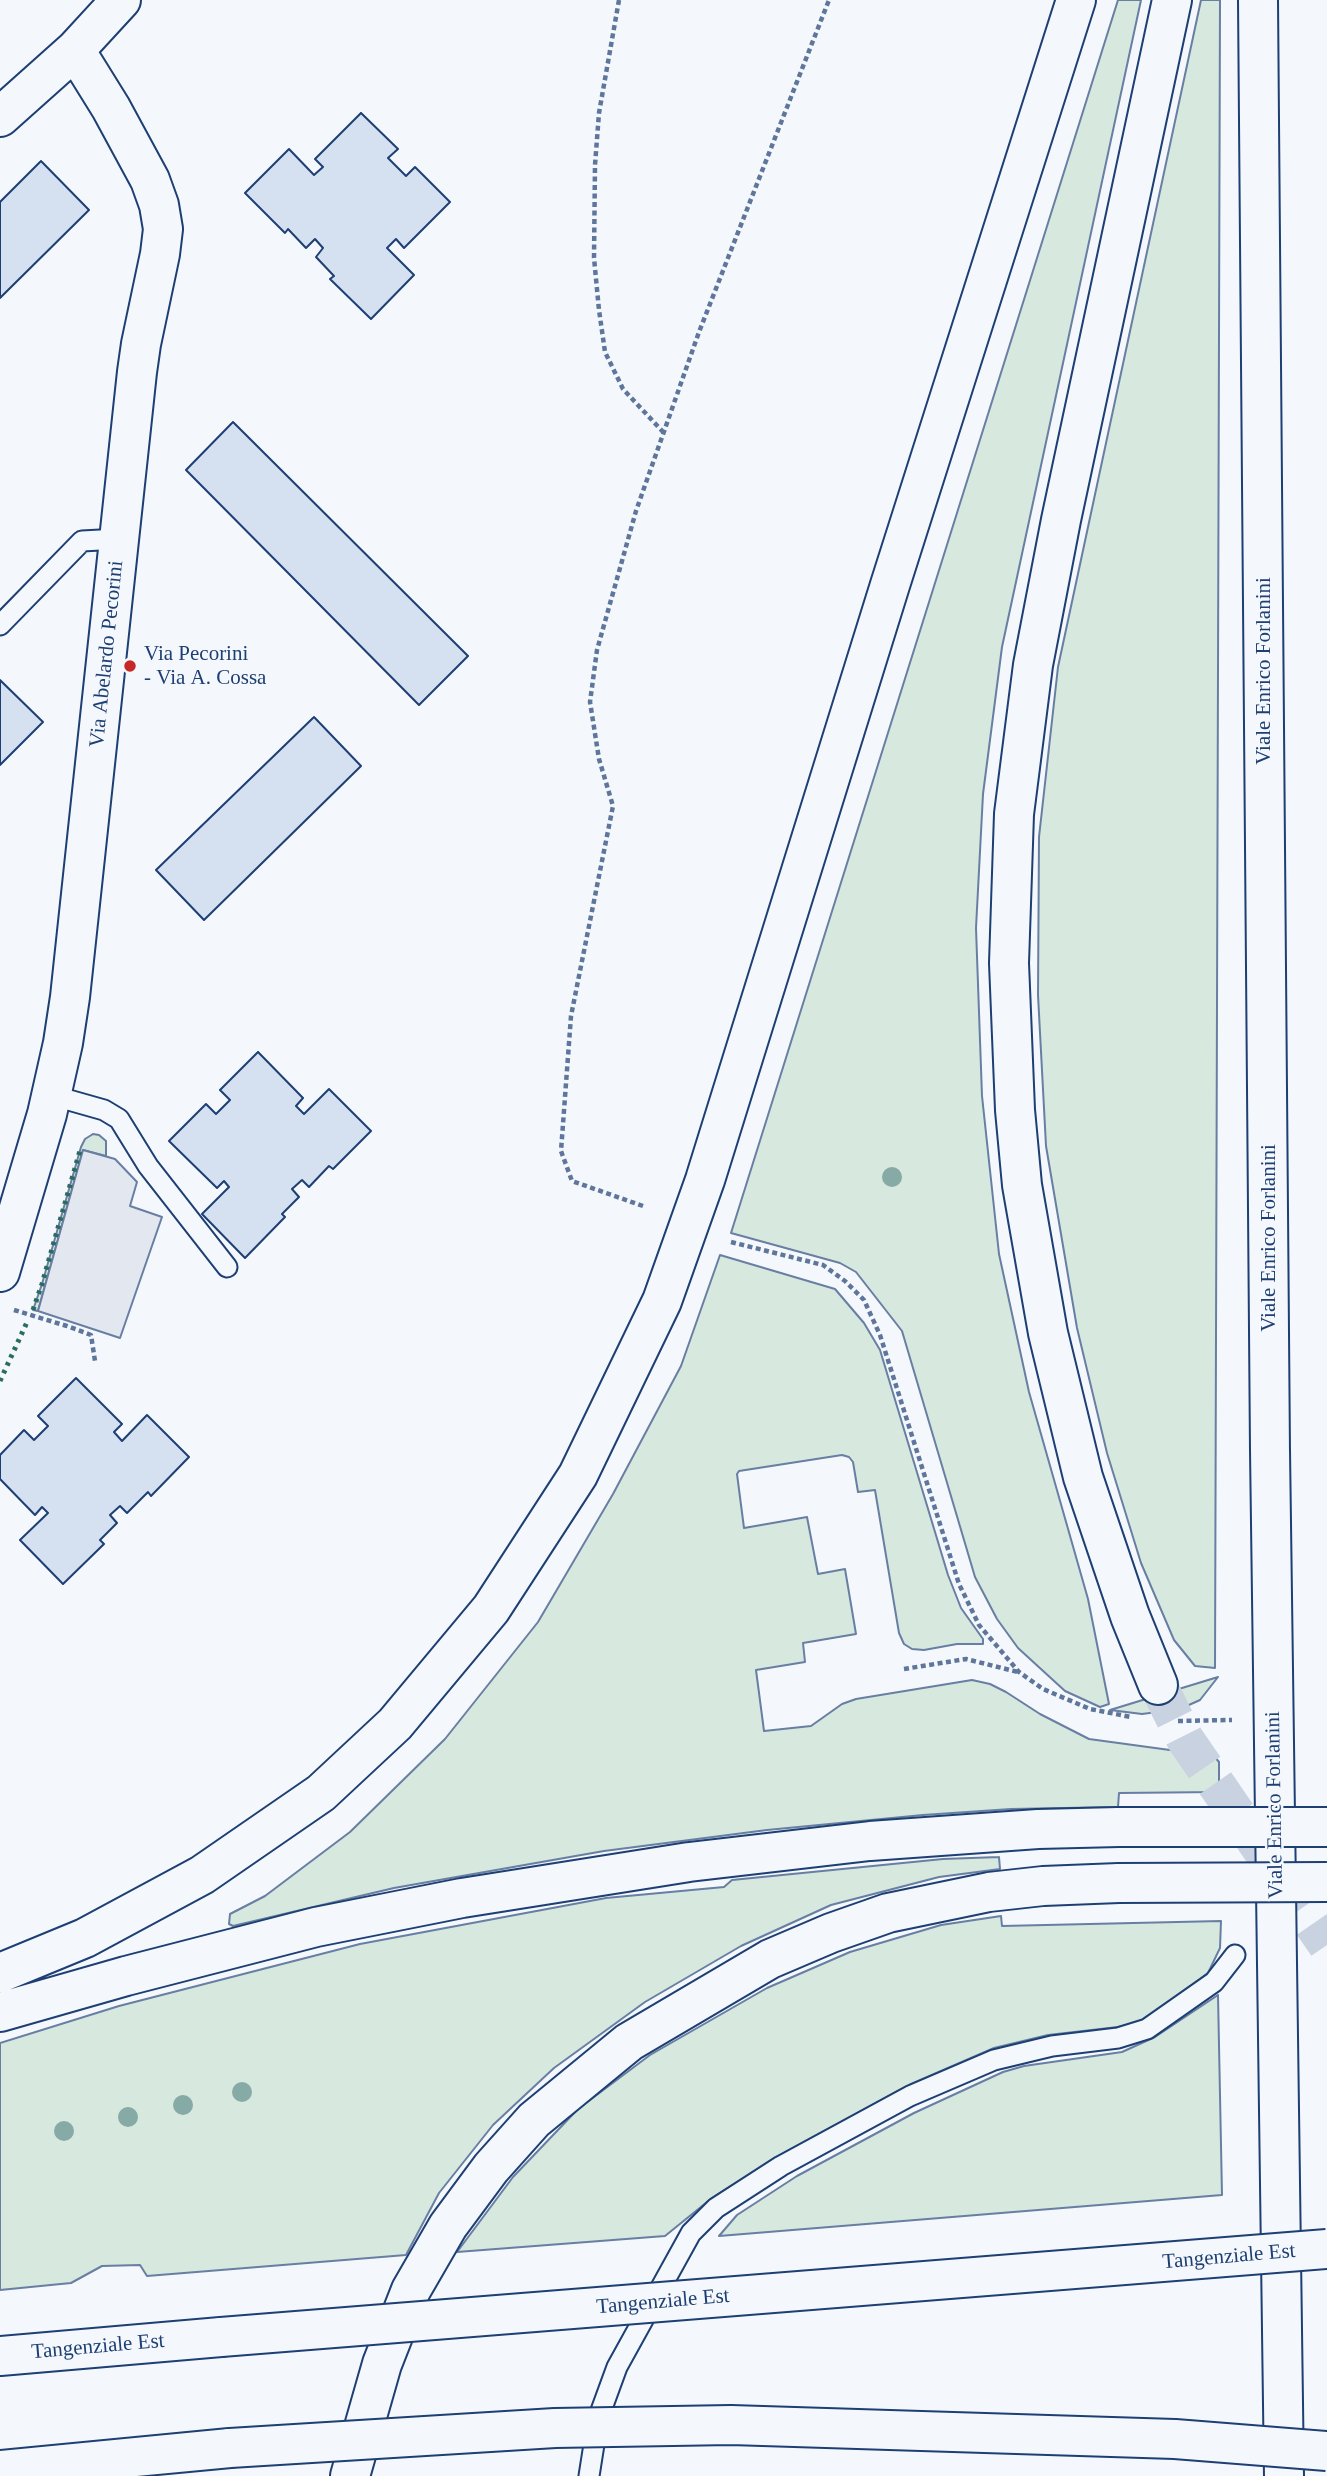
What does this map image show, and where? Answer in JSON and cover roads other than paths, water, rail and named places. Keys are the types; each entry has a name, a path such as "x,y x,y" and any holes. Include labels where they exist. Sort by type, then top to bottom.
{"main road":[{"path":"0,117 75,50 121,0"},
{"path":"0,1973 85,1938 202,1875 321,1793 395,1724 491,1609 578,1475 662,1301 705,1180 1076,0"},
{"path":"1158,1685 1130,1616 1083,1477 1048,1333 1022,1185 1015,1110 1009,963 1014,814 1033,665 1172,0"},
{"name":"Viale Enrico Forlanini","path":"1258,0 1270,1436 1284,2476"},
{"name":"Via Abelardo Pecorini","path":"0,1272 51,1095 63,1043 141,344 163,229 159,205 150,180 111,108 75,50"},
{"path":"0,2012 316,1927 476,1896 689,1862 870,1841 1038,1829 1327,1827"},
{"path":"350,2476 382,2364 411,2290 448,2226 492,2168 534,2120 629,2042 770,1959 888,1913 989,1892 1042,1886 1327,1882"},
{"name":"Tangenziale Est","path":"0,2356 1327,2249"},
{"path":"0,2470 230,2448 555,2428 731,2425 1175,2439 1327,2451"}],"lane":[{"path":"0,625 82,541 119,539"},
{"path":"51,1095 104,1110 119,1119 148,1166 228,1268"},
{"path":"589,2476 598,2419 617,2367 691,2233 716,2208 781,2166 909,2096 994,2060 1052,2046 1118,2038 1147,2029 1214,1982 1236,1955"}],"tunnel":[{"path":"1158,1685 1185,1739 1327,1945"}],"place":[{"name":"Via Pecorini - Via A. Cossa","path":"130,666"}]}
